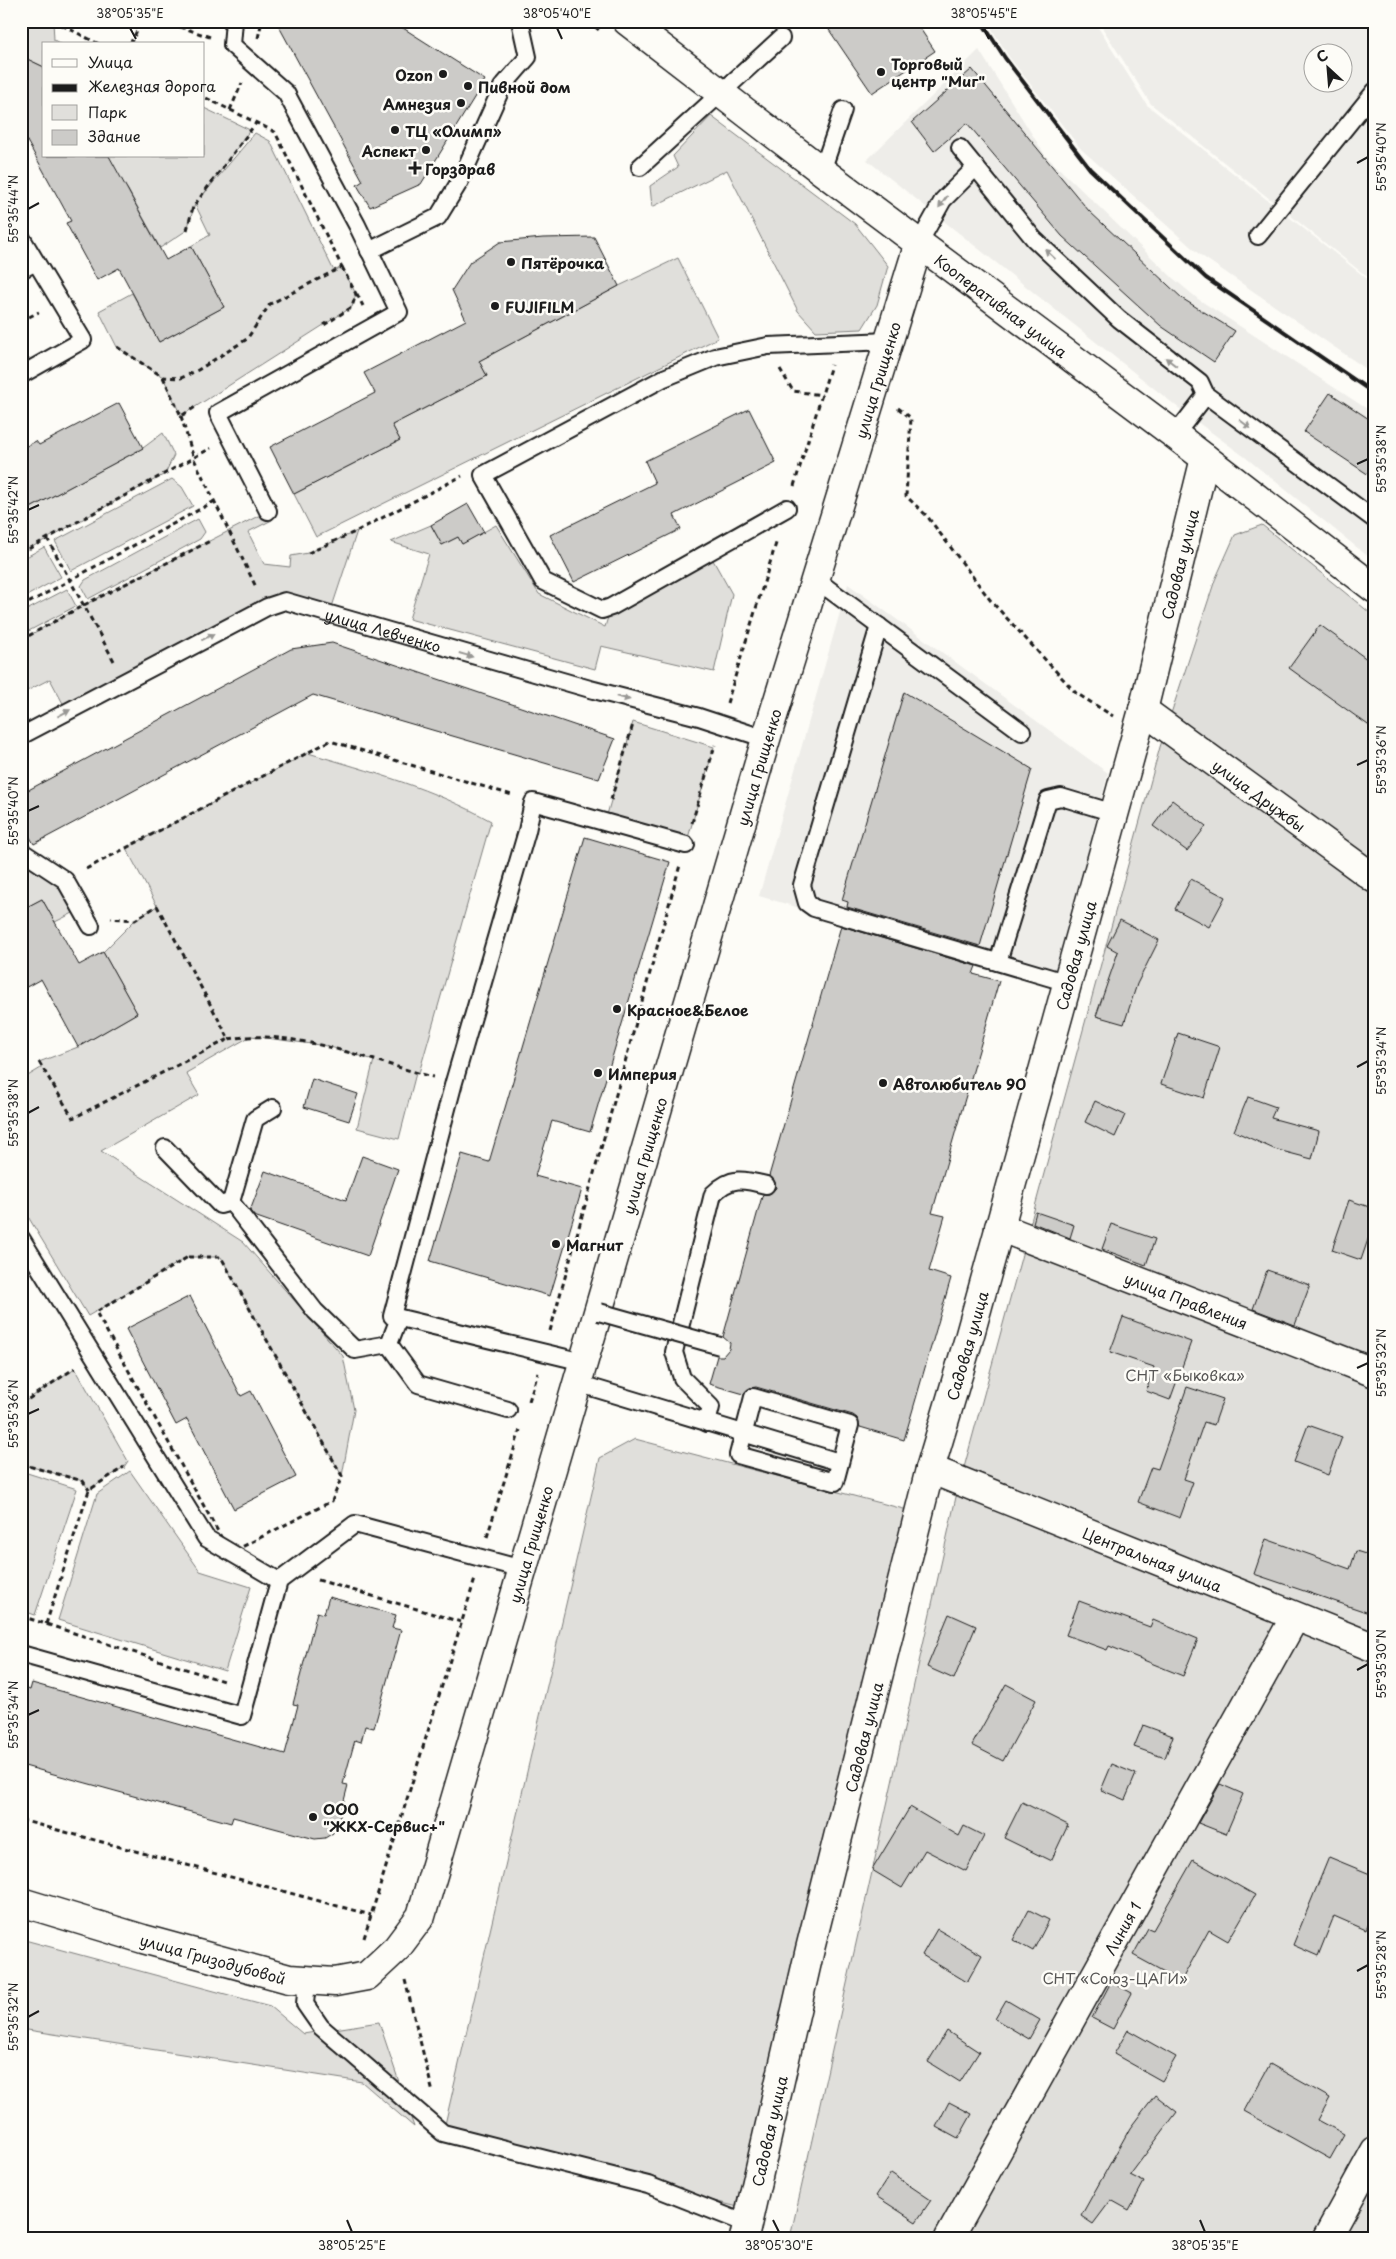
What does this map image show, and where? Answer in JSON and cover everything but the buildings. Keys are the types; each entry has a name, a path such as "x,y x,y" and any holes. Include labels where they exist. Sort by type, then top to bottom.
{"street":[{"name":"Кооперативная улица","path":"627,21 822,172 1176,435 1375,589"},
{"name":"улица Грищенко","path":"397,1948 421,1916 766,740 873,389 920,243"},
{"name":"Садовая улица","path":"746,2231 812,1940 930,1469 1068,983 1140,720 1205,458"},
{"name":"улица Дружбы","path":"1140,720 1375,879"},
{"name":"улица Правления","path":"999,1228 1375,1373"},
{"name":"Центральная улица","path":"930,1469 1375,1648"},
{"name":"Линия 1","path":"949,2238 1295,1617"},
{"name":"улица Гризодубовой","path":"21,1902 143,1939 289,1979 335,1982 367,1976 397,1948"},
{"path":"1327,2238 1375,2151"}],"lane":[{"path":"234,21 232,45 286,93 399,312 218,413 268,511"},
{"path":"369,251 438,217 460,181 502,87 528,57 520,21"},
{"path":"640,167 781,38"},
{"path":"1258,236 1375,91"},
{"path":"822,172 843,110"},
{"path":"960,148 1034,239 1119,319 1175,365 1200,382 1206,395 1375,520"},
{"path":"920,243 943,200 976,167"},
{"path":"21,237 83,340 21,375"},
{"path":"21,270 36,262"},
{"path":"787,508 611,608 602,610 543,581 483,474 664,378 715,357 768,346 837,345 889,341"},
{"path":"1176,435 1206,395"},
{"path":"815,579 1022,732"},
{"name":"улица Левченко","path":"21,736 267,607 285,601 304,605 401,636 721,724 766,740"},
{"path":"880,626 802,885 807,903 814,908 1068,983"},
{"path":"998,962 1048,800 1061,798 1114,813"},
{"path":"686,845 533,802 528,831 454,1082 392,1316 544,1353 580,1373 708,1423 839,1462"},
{"path":"21,851 65,880 88,921"},
{"path":"231,1202 255,1119 273,1108"},
{"path":"164,1148 220,1206 231,1202"},
{"path":"708,1423 711,1407 682,1378 674,1352 682,1318 713,1194 722,1184 741,1179 766,1185"},
{"path":"231,1202 315,1311 356,1350 389,1344"},
{"path":"21,1238 206,1538 230,1552 285,1577"},
{"path":"599,1312 720,1346"},
{"path":"389,1344 399,1318"},
{"path":"389,1344 418,1384 508,1410"},
{"path":"753,1397 850,1425 835,1482 738,1455 744,1434 753,1397"},
{"path":"21,1654 242,1716 285,1577 355,1524 522,1569"},
{"path":"307,1980 305,2004 320,2027 443,2133 648,2185 746,2231"}],"path":[{"path":"54,21 94,42"},
{"path":"131,42 142,21"},
{"path":"163,21 232,45"},
{"path":"205,98 275,132 356,294 352,307 319,328"},
{"path":"187,230 193,207 256,123"},
{"path":"117,347 163,377 181,378 198,370 247,339 270,304 342,267"},
{"path":"528,1403 544,1353 721,724 837,345"},
{"path":"768,346 793,392 822,396"},
{"path":"163,377 181,416 194,458 267,607"},
{"path":"873,389 911,418 906,496 927,516 990,601 1076,693 1140,720"},
{"path":"181,416 206,400"},
{"path":"21,553 194,458"},
{"path":"308,553 357,531 479,467 483,474"},
{"path":"21,607 215,501"},
{"path":"47,538 125,681"},
{"path":"21,640 84,605 210,541"},
{"path":"605,822 639,702"},
{"path":"65,880 330,741 533,802"},
{"path":"88,921 135,920 157,906 229,1039"},
{"path":"39,1062 73,1118 229,1039 251,1036 327,1046 454,1082"},
{"path":"96,1312 188,1257 221,1257 236,1283 342,1476 332,1501 230,1552"},
{"path":"21,1404 75,1368"},
{"path":"362,1946 482,1557 491,1520 523,1421"},
{"path":"21,1464 83,1481 89,1490"},
{"path":"46,1624 89,1490 124,1467"},
{"path":"285,1577 461,1622"},
{"path":"21,1616 223,1681"},
{"path":"21,1820 371,1915"},
{"path":"397,1948 443,2133"}],"shaded area":[{"path":"987,21 1094,21 1147,105 1375,285 1375,375 1199,254 1081,149 1009,57"},
{"path":"1098,21 1375,21 1375,283 1151,104"},
{"path":"979,50 1045,155 1174,279 1198,299 1375,414 1375,562 1245,457 1185,413 867,160"},
{"path":"848,584 1108,773 1054,983 759,896"}],"green space":[{"path":"21,21 53,21 54,40 58,42 42,42 42,66 21,56"},
{"path":"205,108 250,130 203,195 255,133 270,141 334,271 342,267 356,294 352,307 181,416 163,377 117,347 99,311 132,293 159,342 224,307 191,246 210,235 195,204 187,230 160,248 128,190 104,158 205,158"},
{"path":"711,116 855,224 888,266 877,305 862,329 816,331 798,311 727,170 652,207 650,186 678,167 673,156"},
{"path":"678,258 718,338 316,537 294,494 400,440 392,425 487,376 479,361 619,286"},
{"path":"163,433 174,455 165,474 21,553 21,513 143,448"},
{"path":"172,479 182,487 193,506 71,571 55,541"},
{"path":"268,511 272,520 248,532 264,564 290,567 291,556 308,553 357,531 330,613 285,601 67,711 50,679 21,694 21,640 84,605"},
{"path":"198,519 205,532 200,539 88,599 81,586 85,580"},
{"path":"431,525 442,545 458,537 462,544 496,525 539,594 605,627 611,607 709,553 732,594 714,672 601,646 595,669 409,619 429,554 391,542"},
{"path":"1262,525 1375,617 1375,2238 790,2238 956,1497 1160,747 1215,580 1235,535"},
{"path":"44,547 61,577 21,599 21,560"},
{"path":"67,589 76,606 21,635 21,613"},
{"path":"633,722 714,747 686,845 605,822"},
{"path":"308,753 424,790 491,821 419,1073 416,1073 399,1139 357,1128 374,1060 327,1046 251,1036 186,1073 199,1095 101,1151 243,1242 343,1356 354,1410 342,1476 221,1257 188,1257 88,1316 21,1205 21,1080 41,1068 39,1062 78,1047 137,1013 103,952 135,920 157,906 126,848"},
{"path":"21,860 59,884 73,913 55,922 42,899 21,910"},
{"path":"75,1368 128,1461 124,1467 89,1490 83,1481 21,1464 21,1404"},
{"path":"635,1439 919,1513 750,2210 443,2133 600,1458"},
{"path":"21,1471 77,1489 35,1615 21,1610"},
{"path":"130,1471 200,1571 251,1587 225,1671 58,1620 97,1494"},
{"path":"21,1939 270,2006 303,2034 379,2022 414,2127 362,2082 21,2029"}],"railway":[{"path":"981,21 1005,58 1090,169 1206,278 1375,394"}],"place":[{"name":"Торговый центр \"Миг\"","path":"881,72"},
{"name":"Ozon","path":"443,74"},
{"name":"Пивной дом","path":"468,86"},
{"name":"Амнезия","path":"461,103"},
{"name":"ТЦ «Олимп»","path":"395,130"},
{"name":"Аспект","path":"426,150"},
{"name":"Горздрав","path":"415,168"},
{"name":"Пятёрочка","path":"511,262"},
{"name":"FUJIFILM","path":"495,306"},
{"name":"Красное&Белое","path":"617,1009"},
{"name":"Империя","path":"598,1073"},
{"name":"Автолюбитель 90","path":"883,1083"},
{"name":"Магнит","path":"556,1244"},
{"name":"ООО \"ЖКХ-Сервис+\"","path":"313,1817"}],"park label":[{"name":"СНТ «Быковка»","path":"1185,1374"},
{"name":"СНТ «Союз-ЦАГИ»","path":"1115,1977"}]}
